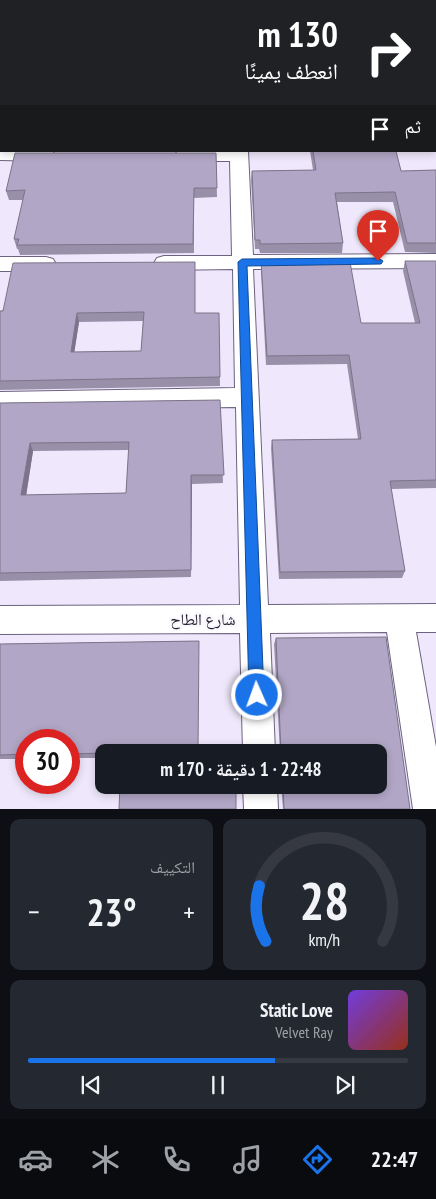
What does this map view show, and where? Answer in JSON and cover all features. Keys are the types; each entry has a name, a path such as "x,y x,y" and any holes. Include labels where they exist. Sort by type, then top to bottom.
{"street":[{"path":"170,156 239,153 259,744"},
{"path":"3,159 63,156"},
{"path":"145,263 436,261"},
{"path":"0,264 68,264"},
{"path":"0,401 247,397"},
{"path":"399,618 430,809"},
{"name":"شارع الطاح","path":"0,620 436,618"},
{"path":"260,794 261,809"}],"building":[{"path":"313,152 396,152 401,171 436,170 436,243 407,243 395,192 335,193 343,243 260,244 260,240 255,240 252,171 316,170"},
{"path":"15,153 216,153 217,188 194,188 193,244 17,245 19,239 14,239 25,190 6,191"},
{"path":"261,261 350,262 361,323 420,323 405,261 436,261 436,480 390,481 405,571 280,572 272,440 361,439 349,355 267,356"},
{"path":"195,262 195,313 219,313 220,377 0,381 0,311 3,311 13,263","holes":["144,312 141,351 71,352 77,313"]},
{"path":"220,400 224,475 191,475 191,570 0,573 0,403","holes":["129,442 126,493 21,495 30,443"]},
{"path":"386,637 410,809 284,809 283,794 387,794 387,744 281,744 276,638"},
{"path":"199,641 198,744 95,744 95,753 80,754 80,729 15,729 15,754 0,755 0,644"},
{"path":"120,794 236,794 236,809 119,809"}],"route":[{"path":"257,695 242,262 378,261"}]}
